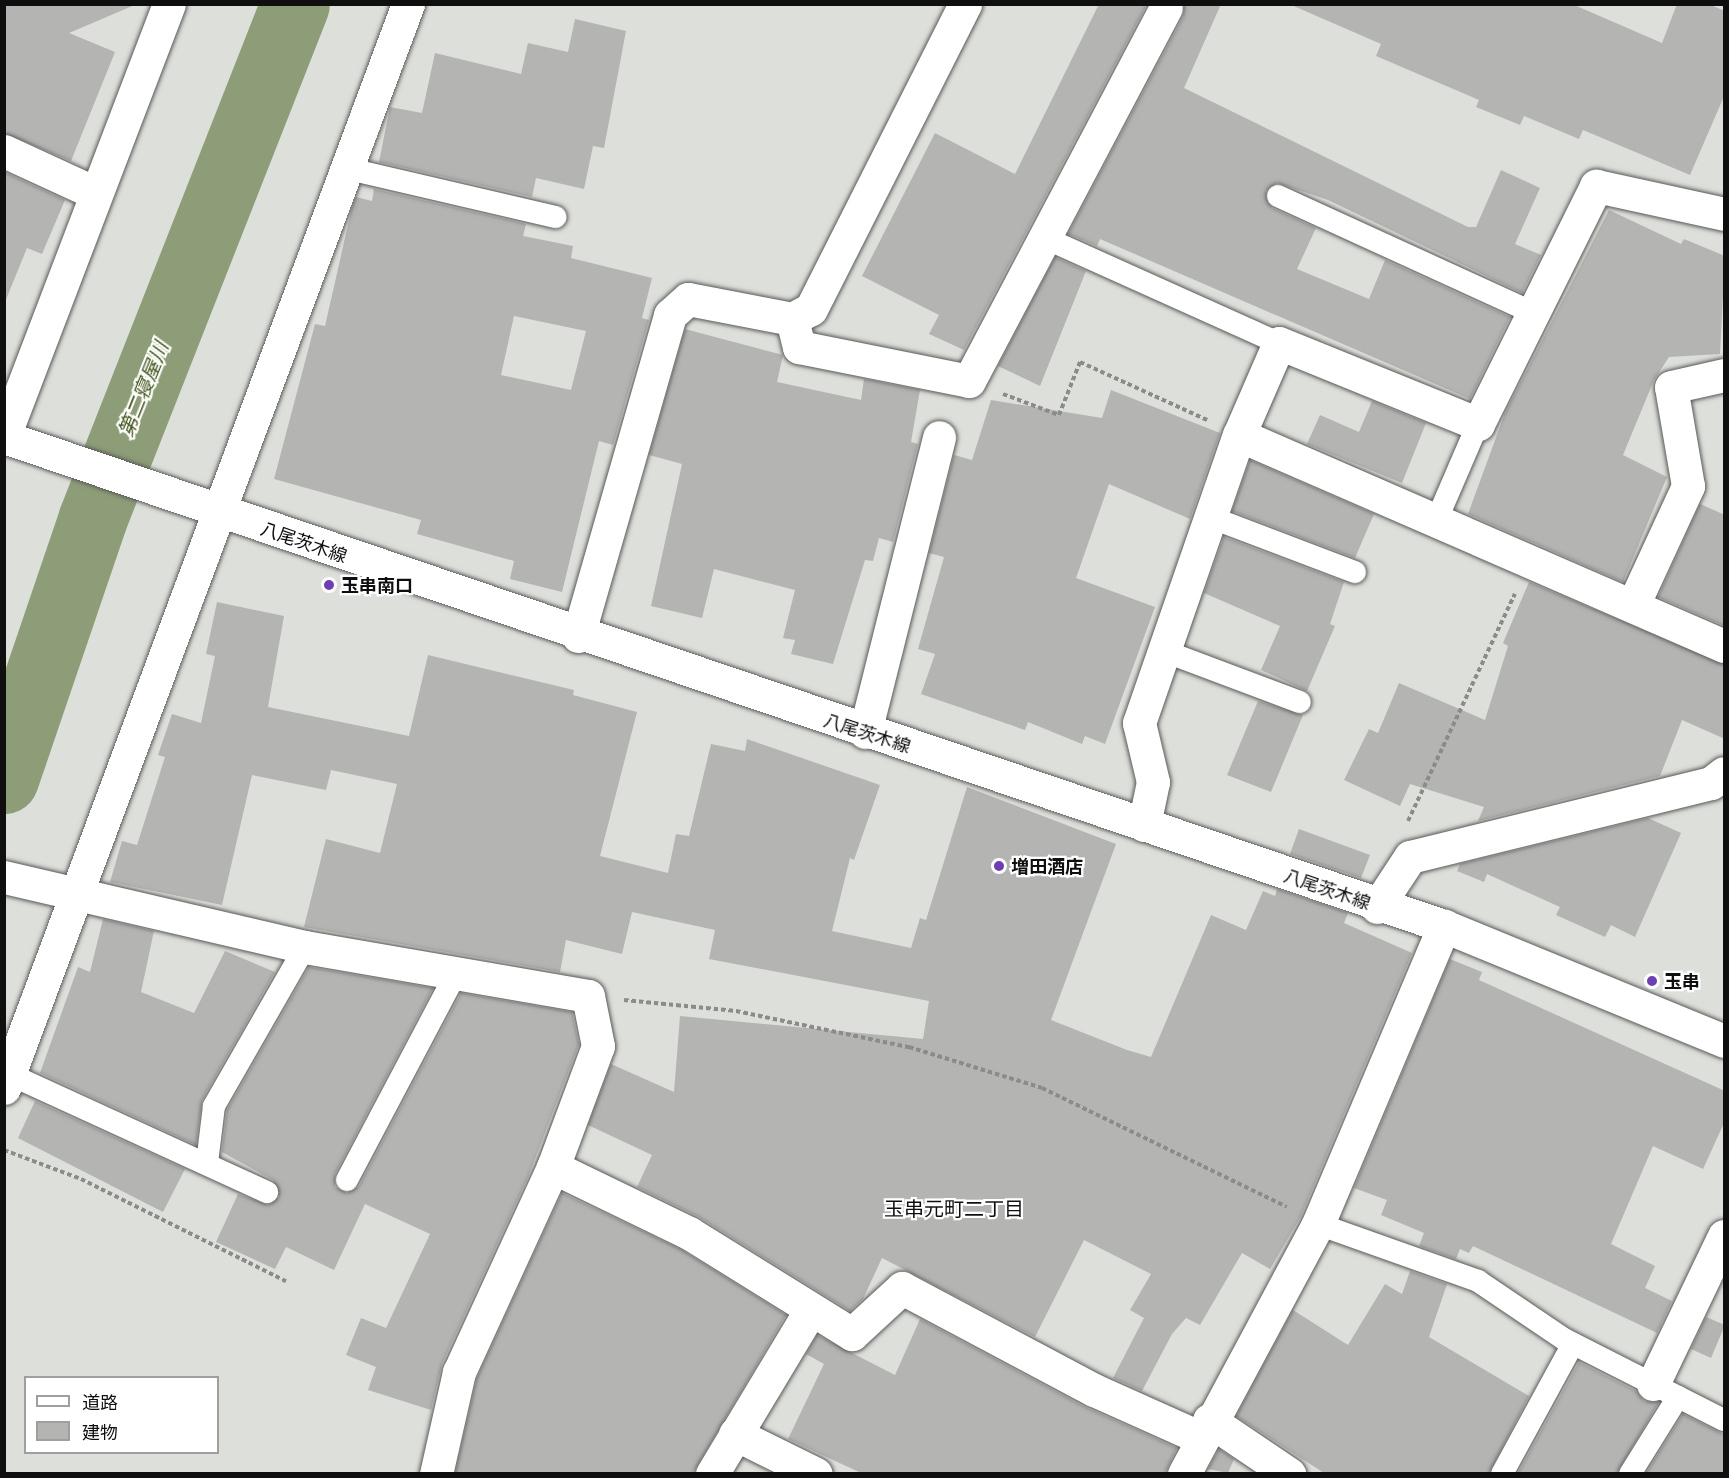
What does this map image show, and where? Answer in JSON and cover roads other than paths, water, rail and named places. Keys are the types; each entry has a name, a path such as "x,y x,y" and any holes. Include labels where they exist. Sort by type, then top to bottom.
{"street":[{"path":"10,438 93,192 169,4"},
{"path":"7,1081 76,895 211,511 349,169 408,4"},
{"path":"578,636 670,315 688,299 792,319 811,309 965,4"},
{"path":"792,319 799,347 969,381 1166,8"},
{"path":"4,151 93,192"},
{"path":"1144,825 1153,782 1139,723 1239,435 1279,343 1478,424 1596,186 1725,214"},
{"path":"1634,603 1688,486 1671,387 1725,375"},
{"path":"1239,435 1634,603 1725,646"},
{"path":"865,732 939,437"},
{"name":"八尾茨木線","path":"10,438 211,511 578,636 1144,825 1377,907 1444,926 1725,1041"},
{"path":"1377,907 1410,857 1711,783 1725,773"},
{"path":"4,877 305,947 588,996 598,1046 553,1167 459,1372 436,1473"},
{"path":"1184,1473 1204,1428 1318,1224 1444,926"},
{"path":"553,1167 688,1233 852,1334 902,1288 1094,1390 1204,1428 1289,1473"},
{"path":"1665,1391 1725,1236"},
{"path":"712,1473 811,1309"},
{"path":"735,1434 816,1473"}],"lane":[{"path":"349,169 556,217"},
{"path":"1278,195 1534,313"},
{"path":"1045,238 1279,343"},
{"path":"1437,519 1478,424"},
{"path":"1210,518 1355,572"},
{"path":"1164,651 1300,702"},
{"path":"207,1163 214,1106 305,947"},
{"path":"347,1180 456,973"},
{"path":"7,1081 207,1163 267,1192"},
{"path":"1318,1224 1478,1281 1573,1344 1725,1420"},
{"path":"1502,1473 1573,1344"},
{"path":"1630,1473 1665,1391"}],"waterway":[{"name":"第二寝屋川","path":"4,779 92,520 295,4"}],"place":[{"name":"玉串南口","path":"329,585"},
{"name":"増田酒店","path":"999,866"},
{"name":"玉串","path":"1652,981"}],"district":[{"name":"玉串元町二丁目","path":"954,1208"}]}
